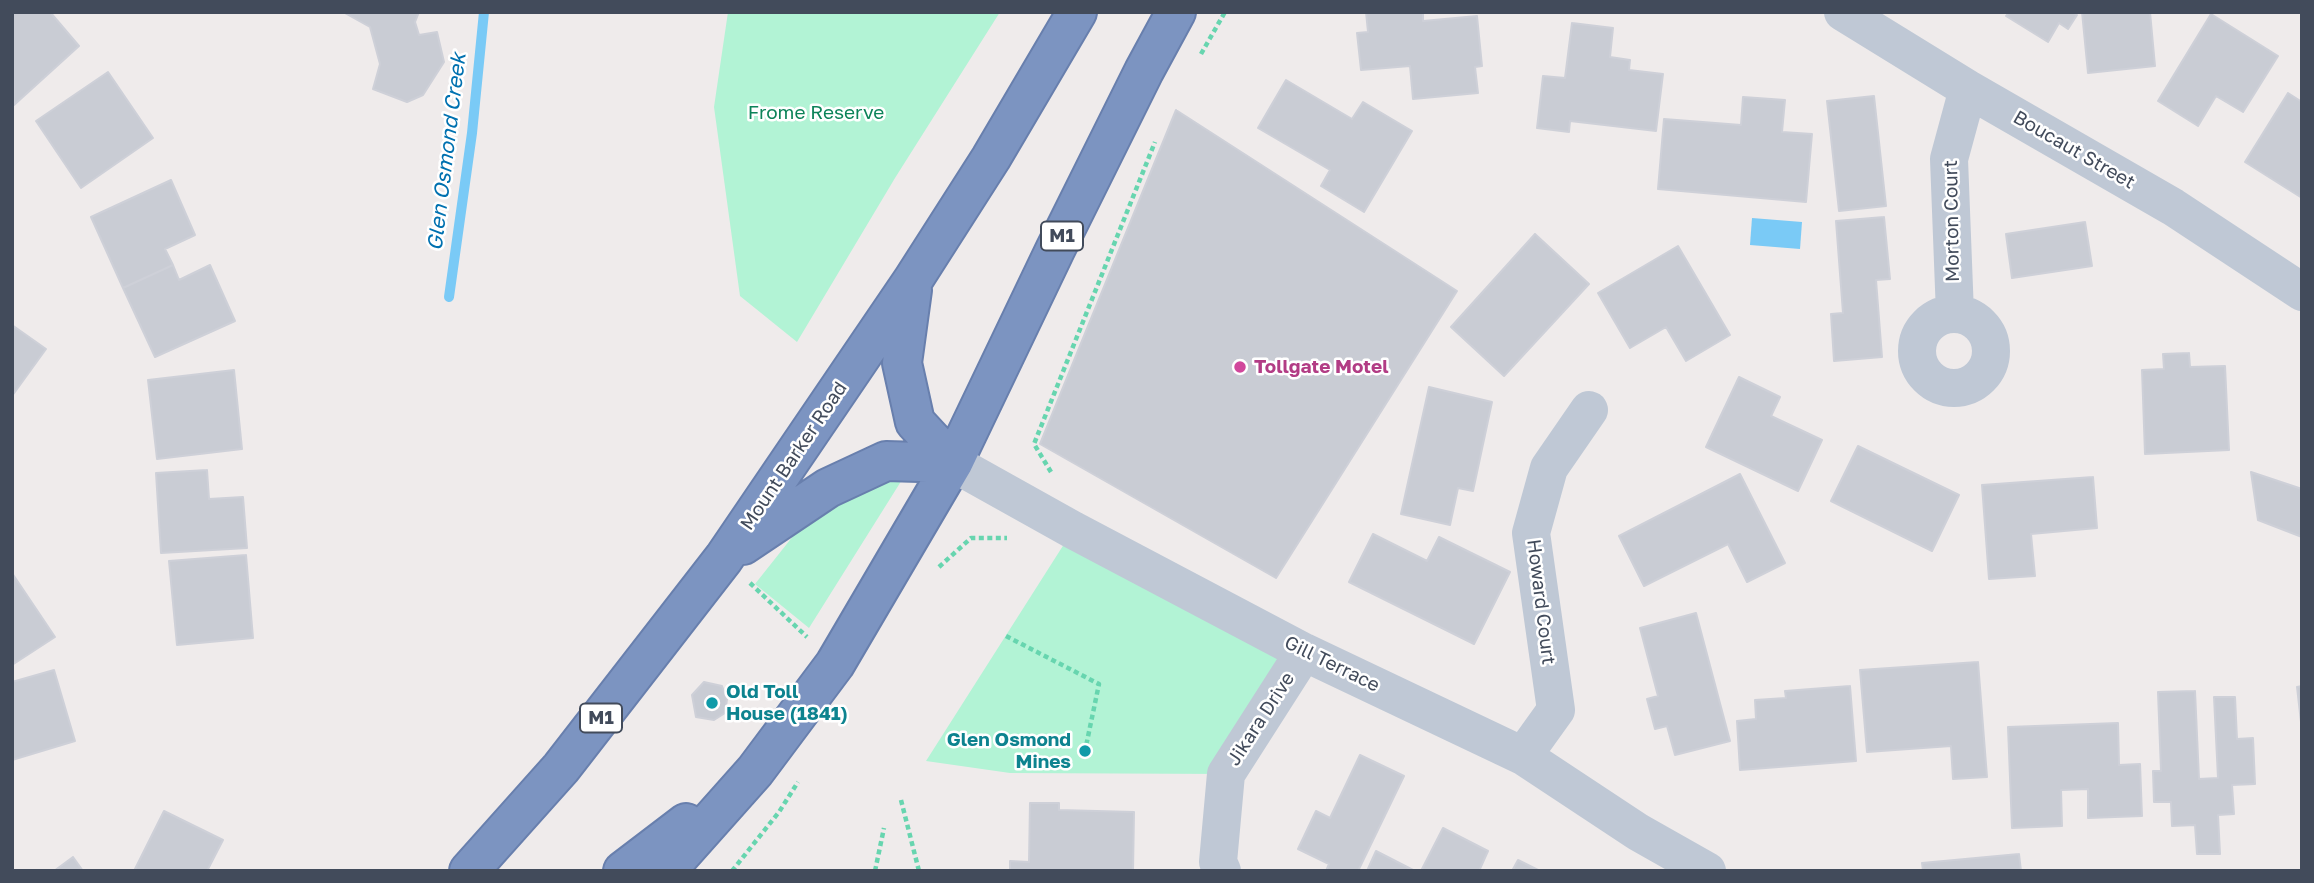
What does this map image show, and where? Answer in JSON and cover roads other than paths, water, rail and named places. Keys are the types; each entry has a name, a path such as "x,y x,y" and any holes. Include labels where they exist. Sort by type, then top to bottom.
{"highway":[{"name":"Mount Barker Road","path":"469,871 561,768 724,558 913,280 991,158 1077,12"},
{"name":"M1","path":"666,871 755,771 835,664 953,463 1055,250 1176,12"},
{"path":"913,280 902,363 915,422 953,463"},
{"path":"724,558 828,488 886,461 953,463"},
{"path":"623,871 755,771"}],"street":[{"name":"Boucaut Street","path":"1843,12 1968,89 2173,207 2302,292"},
{"name":"Morton Court","path":"1955,314 1949,159 1968,89"},
{"name":"Howard Court","path":"1523,756 1556,710 1531,533 1549,468 1589,410"},
{"name":"Gill Terrace","path":"953,463 1304,652 1523,756 1638,832 1707,871"},
{"name":"Jikara Drive","path":"1222,871 1219,862 1226,774 1304,652"}],"water":[{"path":"1752,218 1802,222 1800,249 1750,245"}],"waterway":[{"name":"Glen Osmond Creek","path":"449,297 472,133 484,12"}],"place":[{"name":"Tollgate Motel","path":"1240,367"},
{"name":"Old Toll House (1841)","path":"712,703"},
{"name":"Glen Osmond Mines","path":"1085,751"}],"park label":[{"name":"Frome Reserve","path":"816,113"}]}
